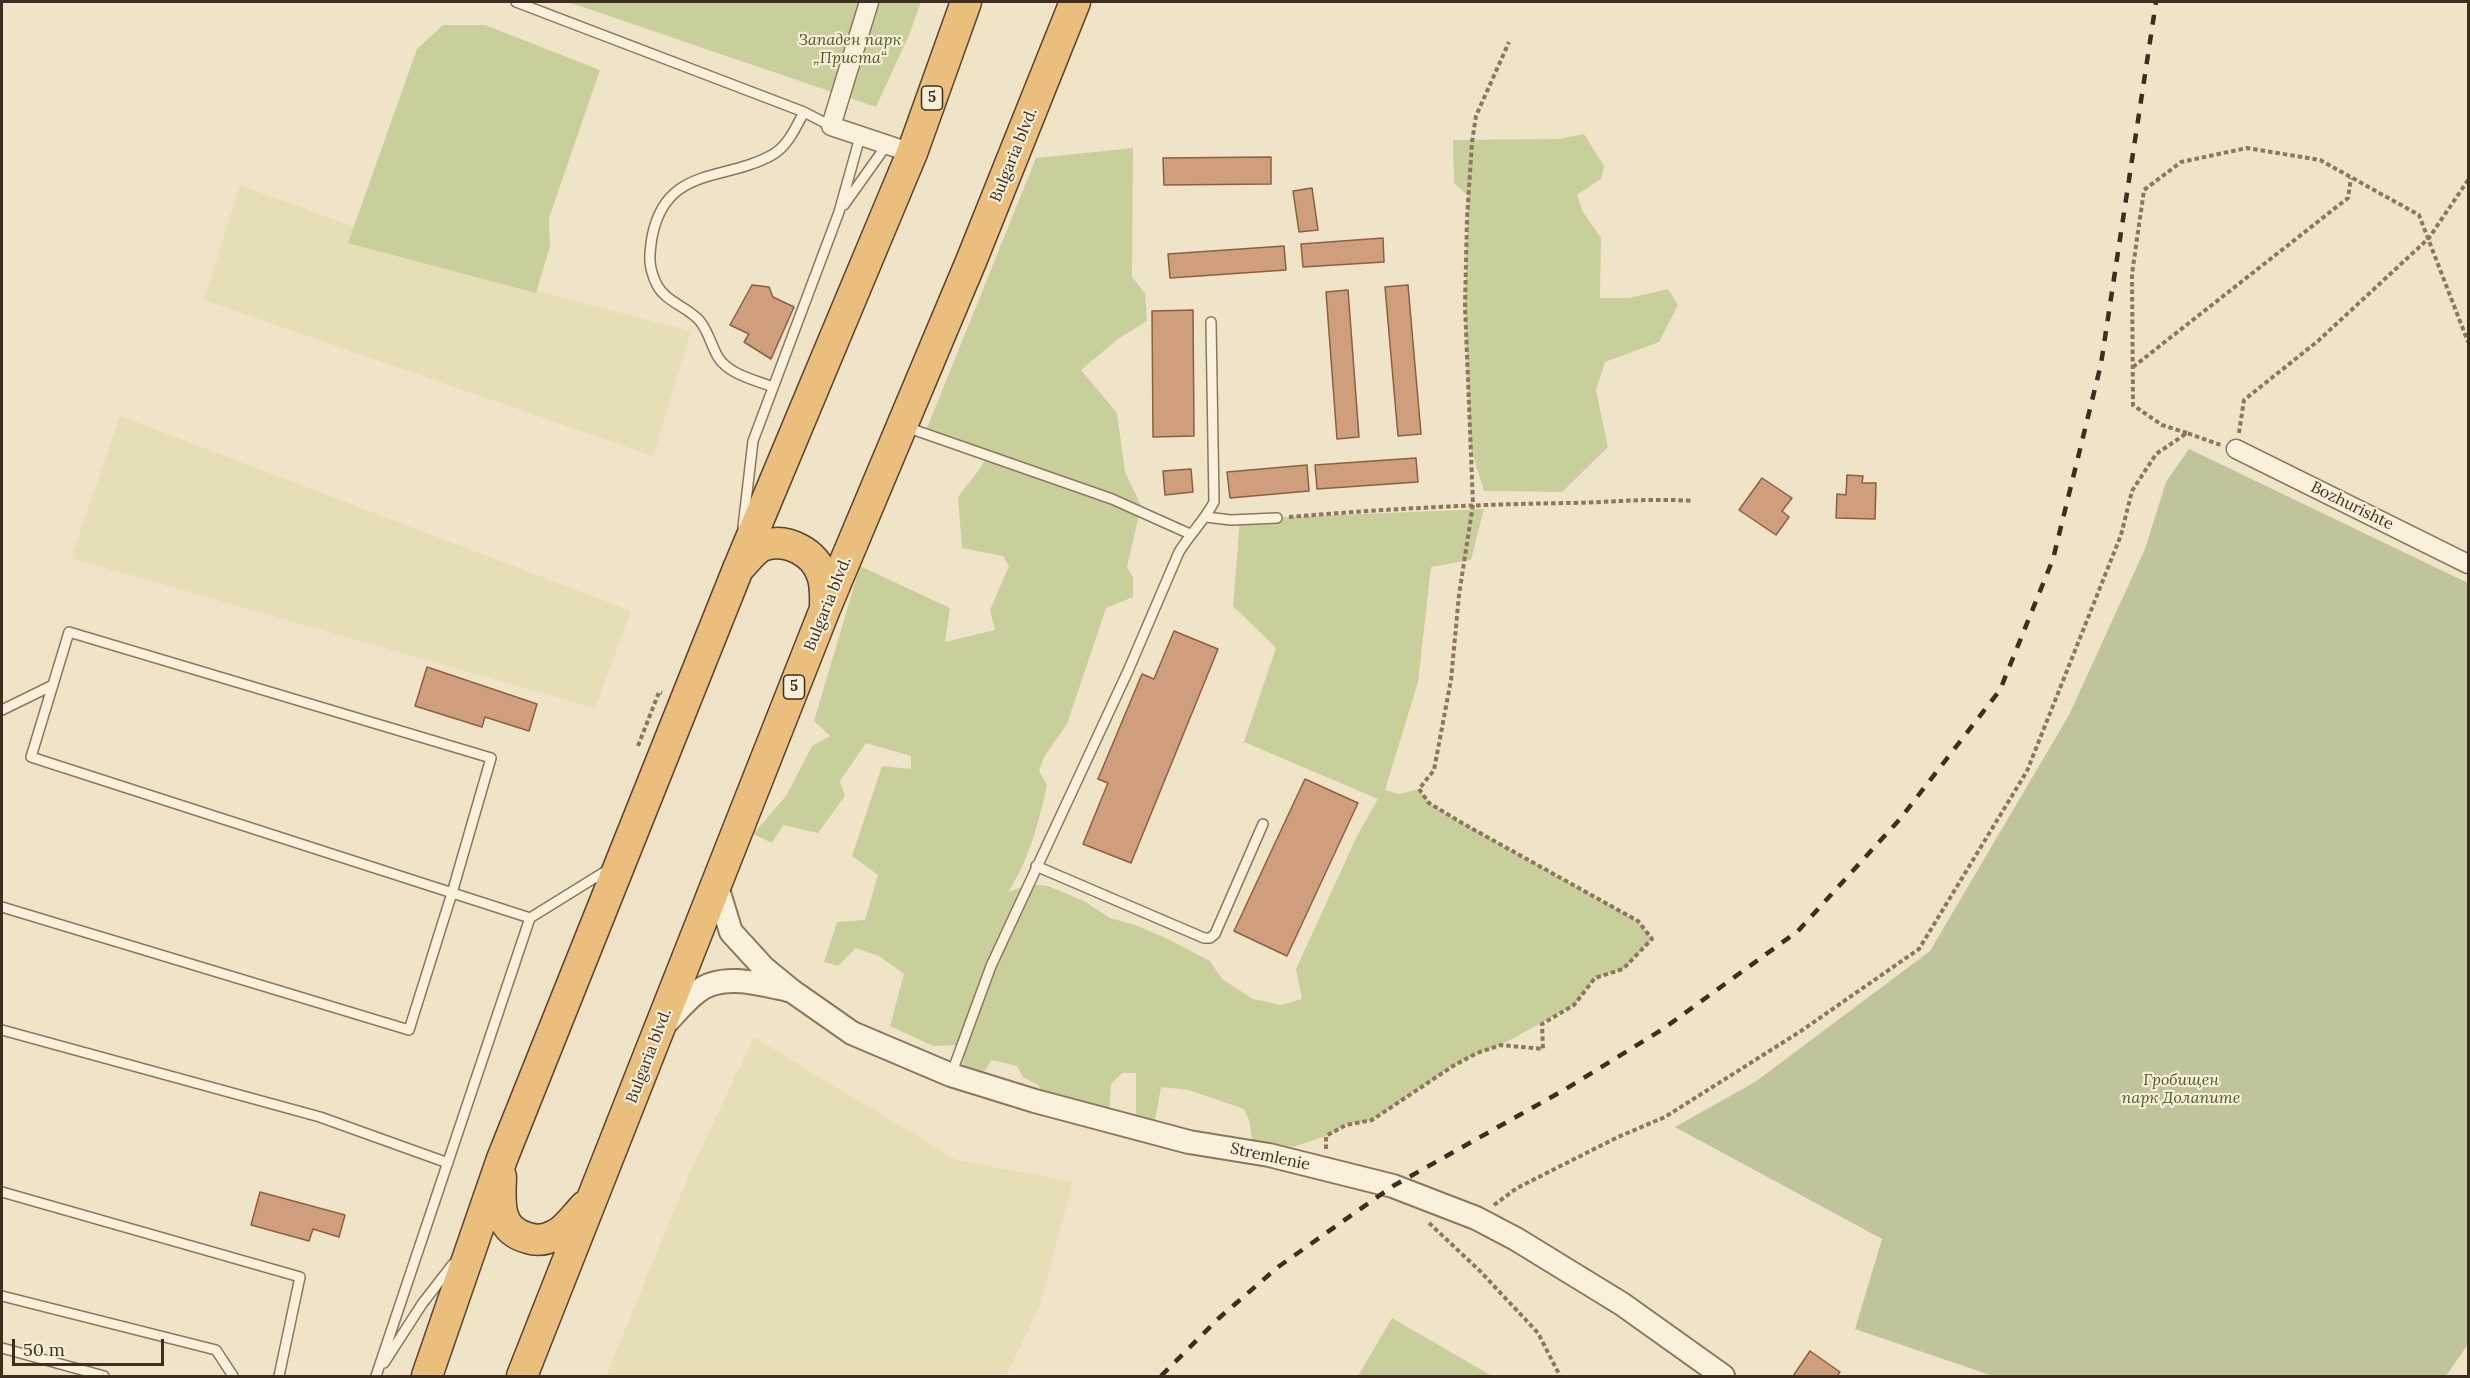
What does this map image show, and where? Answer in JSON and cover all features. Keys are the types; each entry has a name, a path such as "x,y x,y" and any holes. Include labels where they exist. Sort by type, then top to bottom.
{"highway":[{"name":"5","path":"427,1377 502,1159 738,569 899,150 966,2"},
{"name":"Bulgaria blvd.","path":"522,1377 825,609 972,259 1075,2"},
{"path":"738,569 763,546 777,544 792,546 808,554 816,562 823,576 825,609"},
{"path":"502,1159 500,1200 504,1220 515,1235 537,1241 557,1235 593,1198"}],"street":[{"path":"869,2 831,126 899,150"},
{"name":"Bozhurishte","path":"2236,449 2469,564"},
{"name":"Stremlenie","path":"716,883 730,932 764,968 792,991 852,1033 951,1075 1035,1101 1189,1142 1269,1155 1393,1186 1486,1224 1516,1239 1622,1304 1724,1377"},
{"path":"658,1030 699,990 720,983 743,980 792,991"}],"lane":[{"path":"516,2 804,112 831,126"},
{"path":"773,387 735,372 718,359 699,320 658,287 648,260 654,229 667,201 689,182 746,166 774,155 789,141 804,112"},
{"path":"738,569 753,441 839,212 860,137"},
{"path":"839,212 899,150"},
{"path":"951,1075 991,966 1128,671 1179,552 1190,534 1206,517 1214,502 1211,322"},
{"path":"903,426 1112,499 1190,534"},
{"path":"1206,517 1231,520 1277,518"},
{"path":"2,907 409,1030 452,893 490,758 69,632 31,757 452,893 530,918"},
{"path":"2,710 53,685"},
{"path":"1036,867 1204,939 1210,939 1215,934 1263,824"},
{"path":"376,1376 530,918 621,862"},
{"path":"2,1030 320,1117 448,1163"},
{"path":"2,1192 300,1277 279,1377"},
{"path":"376,1376 422,1304 475,1234"},
{"path":"2,1296 216,1350 233,1377"},
{"path":"2,1348 104,1377"}],"path":[{"path":"1320,1168 1326,1156 1326,1136 1346,1125 1372,1120 1469,1058 1501,1045 1543,1049 1542,1024 1574,1005 1595,978 1623,969 1652,939 1638,921 1429,803 1419,789 1434,770 1451,680 1459,595 1473,504 1465,306 1472,142 1476,116 1509,42"},
{"path":"2469,180 2429,238 2318,341 2244,400 2236,449 2209,443 2162,425 2133,405 2132,274 2144,190 2181,162 2247,148 2320,160 2420,215 2429,238 2469,342"},
{"path":"2133,367 2348,198 2351,178"},
{"path":"1517,1188 1618,1137 1665,1117 1801,1031 1919,949 2027,771 2121,536 2132,491 2156,454 2187,433"},
{"path":"1277,518 1473,504 1656,498 1693,501"},
{"path":"638,748 659,692"},
{"path":"1422,1216 1480,1271 1538,1333 1560,1377"}],"shaded area":[{"path":"240,185 354,227 349,243 691,331 653,456 204,300"},
{"path":"120,416 631,611 595,708 71,558"},
{"path":"754,1037 956,1160 1073,1182 1040,1305 1006,1376 606,1376 690,1172"}],"green space":[{"name":"Западен парк „Приста“","path":"568,2 921,2 909,35 876,107"},
{"path":"443,25 485,25 600,70 549,218 550,246 536,293 348,243 417,49"},
{"path":"1584,134 1604,166 1601,179 1577,195 1583,212 1601,238 1600,298 1629,298 1668,289 1678,305 1659,342 1605,362 1596,390 1608,447 1562,492 1484,491 1470,446 1465,306 1468,196 1454,183 1453,140 1560,139"},
{"path":"1133,148 1132,277 1145,293 1147,321 1118,339 1081,370 1117,413 1125,472 1141,506 1127,567 1133,577 1133,597 1106,608 1067,724 1044,757 1039,771 1047,785 1040,813 1022,867 1008,892 1030,884 1048,886 1084,901 1110,918 1135,925 1168,939 1210,961 1222,979 1253,999 1281,1005 1302,999 1296,969 1357,836 1378,799 1244,742 1276,648 1233,606 1240,519 1484,509 1471,560 1431,567 1418,682 1385,790 1399,794 1419,789 1429,803 1462,823 1638,921 1652,939 1623,969 1595,978 1574,1005 1501,1045 1477,1053 1453,1066 1372,1120 1346,1125 1326,1136 1293,1147 1278,1144 1269,1155 1254,1150 1249,1120 1244,1109 1189,1090 1161,1087 1155,1120 1136,1117 1136,1073 1122,1073 1111,1084 1109,1114 1045,1099 1038,1085 1023,1077 1017,1066 992,1060 983,1073 963,1066 964,1045 933,1046 890,1026 904,974 879,956 856,948 838,966 824,962 837,922 865,920 878,875 852,856 882,766 911,769 911,756 866,743 840,781 845,796 818,833 783,825 772,843 753,834 786,796 812,746 830,736 814,721 860,566 950,608 945,642 995,630 990,610 1009,566 1003,556 962,548 958,497 981,467 989,451 927,428 1036,158"},
{"name":"Гробищен парк Долапите","path":"2189,449 2468,583 2468,1344 2446,1376 1993,1376 1855,1329 1882,1239 1675,1127 1755,1082 1930,951 2069,715 2145,549 2166,482"},
{"path":"1392,1318 1492,1376 1358,1376"}],"building":[{"path":"1271,157 1271,184 1164,185 1163,158"},
{"path":"1312,188 1318,230 1299,232 1293,191"},
{"path":"1383,238 1384,262 1303,267 1301,244"},
{"path":"1284,246 1286,270 1170,278 1168,254"},
{"path":"752,285 769,287 773,297 794,307 771,359 744,342 749,334 730,325"},
{"path":"1408,285 1421,434 1398,436 1385,287"},
{"path":"1348,290 1359,437 1337,439 1326,292"},
{"path":"1193,310 1194,436 1153,437 1152,311"},
{"path":"1416,458 1418,482 1317,489 1315,465"},
{"path":"1307,465 1309,491 1230,498 1227,472"},
{"path":"1191,469 1193,492 1165,495 1163,471"},
{"path":"1847,475 1863,476 1862,483 1876,483 1875,519 1836,518 1837,494 1846,495"},
{"path":"1762,478 1792,498 1782,511 1789,517 1776,535 1739,510"},
{"path":"1174,631 1218,649 1131,863 1083,844 1108,783 1098,779 1142,674 1154,679"},
{"path":"427,667 537,704 529,731 485,717 482,727 415,706"},
{"path":"1305,779 1358,803 1287,956 1234,931"},
{"path":"260,1192 345,1215 339,1237 313,1229 309,1241 251,1225"},
{"path":"1810,1351 1840,1372 1837,1376 1793,1376"}],"railway":[{"path":"1161,1376 1219,1318 1278,1267 1393,1186 1564,1090 1663,1029 1798,931 1900,819 2000,690 2053,559 2101,364 2156,2"}]}
